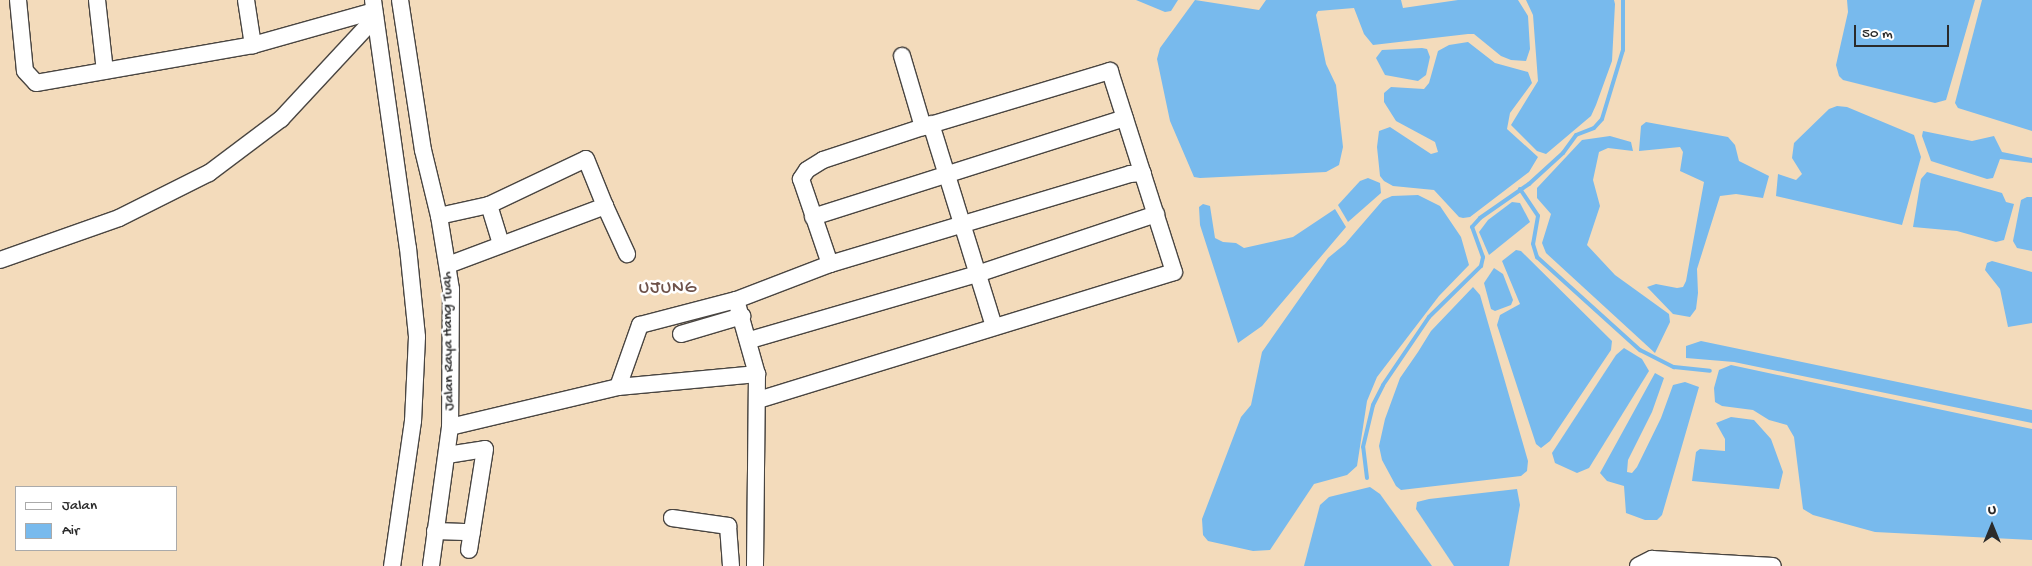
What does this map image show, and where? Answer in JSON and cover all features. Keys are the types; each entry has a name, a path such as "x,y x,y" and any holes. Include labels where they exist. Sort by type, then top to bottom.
{"street":[{"path":"18,0 25,71 36,84 253,45 374,10"},
{"path":"97,0 106,71"},
{"path":"246,0 253,45"},
{"name":"Jalan Raya Hang Tuah","path":"400,0 423,150 439,216 451,289 450,427 431,566"},
{"path":"0,260 119,218 209,173 281,119 374,10"},
{"path":"374,10 408,248 417,337 413,422 392,566"},
{"path":"902,56 947,175 994,326"},
{"path":"758,400 1174,272 1110,71 927,125 823,160 807,170 801,179 830,264"},
{"path":"813,217 1125,118"},
{"path":"439,216 489,205 586,159 627,254"},
{"path":"681,334 830,264 1130,174 1143,173"},
{"path":"489,205 501,244"},
{"path":"448,265 605,206"},
{"path":"750,340 977,274 1156,214"},
{"path":"739,308 750,340 757,374 755,566"},
{"path":"618,387 640,325 739,308"},
{"path":"450,427 618,387 757,374"},
{"path":"447,455 486,449 469,550"},
{"path":"672,518 728,526 731,566"},
{"path":"435,531 472,532"},
{"path":"1638,566 1652,559 1773,566"}],"water":[{"path":"1136,0 1178,0 1171,11 1165,12"},
{"path":"1195,0 1259,10 1266,0 1401,0 1403,8 1458,0 1518,0 1528,16 1530,49 1526,61 1511,60 1501,56 1474,34 1373,45 1364,34 1354,8 1318,11 1316,15 1326,64 1336,85 1343,147 1339,165 1326,172 1200,178 1194,177 1170,121 1157,59 1160,48"},
{"path":"1526,0 1614,0 1615,4 1612,61 1591,116 1546,154 1537,151 1511,125 1538,81 1533,15"},
{"path":"1847,0 1975,0 1946,100 1935,103 1843,80 1839,76 1836,65 1848,12"},
{"path":"1982,0 2032,0 2032,131 1958,108 1955,103"},
{"path":"1468,42 1495,63 1528,72 1532,83 1510,113 1507,129 1538,157 1529,172 1470,217 1463,218 1459,217 1434,190 1393,186 1384,181 1380,176 1377,147 1379,131 1390,127 1431,154 1438,152 1435,142 1396,121 1384,102 1384,93 1391,87 1424,89 1429,83 1438,51 1449,45"},
{"path":"1427,49 1430,57 1426,75 1418,81 1385,75 1376,58 1382,50"},
{"path":"1837,106 1847,107 1914,135 1921,157 1902,225 1776,196 1778,174 1796,180 1802,174 1792,158 1794,143 1829,109"},
{"path":"1646,122 1728,137 1735,145 1739,161 1769,176 1763,198 1736,194 1720,196 1697,269 1698,293 1696,309 1690,317 1673,314 1647,287 1656,284 1677,288 1683,287 1686,281 1704,182 1680,171 1683,152 1680,147 1639,151 1641,126"},
{"path":"1923,131 1972,141 1994,136 2002,152 2032,158 2032,163 2000,159 1993,178 1987,179 1931,161 1922,136"},
{"path":"1610,136 1631,142 1633,151 1608,148 1599,152 1593,180 1600,206 1587,245 1615,275 1669,314 1670,322 1655,353 1546,253 1542,243 1551,214 1537,198 1537,188 1582,140"},
{"path":"1927,172 2002,193 2006,202 2014,204 2004,240 1996,242 1957,231 1913,227 1921,179"},
{"path":"1368,178 1380,183 1381,193 1348,222 1338,205 1360,181"},
{"path":"1418,195 1440,206 1461,237 1469,265 1439,296 1377,377 1367,401 1357,466 1347,475 1314,484 1270,550 1253,551 1208,541 1203,535 1202,519 1241,417 1251,405 1262,352 1328,258 1345,244 1383,200 1392,196"},
{"path":"2032,197 2032,251 2017,248 2013,241 2021,200"},
{"path":"1512,202 1520,203 1530,222 1489,255 1479,232 1488,220"},
{"path":"1203,204 1210,206 1215,238 1223,242 1236,243 1244,248 1293,237 1335,209 1346,227 1262,326 1238,343 1200,225 1199,207"},
{"path":"1516,250 1521,251 1612,341 1611,350 1550,441 1541,448 1536,444 1497,325 1500,315 1520,304 1502,261"},
{"path":"1992,261 2032,272 2032,323 2008,327 2000,289 1985,270 1987,263"},
{"path":"1494,268 1503,274 1513,300 1511,305 1495,311 1491,309 1484,283"},
{"path":"1473,287 1480,295 1528,461 1527,471 1521,476 1401,490 1396,486 1382,460 1379,446 1385,419 1400,378 1431,331"},
{"path":"1701,341 2032,410 2032,423 1734,362 1686,358 1686,346"},
{"path":"1624,348 1642,359 1649,371 1589,468 1577,473 1555,463 1552,453 1616,355"},
{"path":"1731,365 2032,429 2032,540 1875,532 1813,515 1803,509 1794,437 1787,425 1769,420 1753,410 1722,406 1715,402 1714,388 1719,370"},
{"path":"1655,373 1664,378 1652,412 1628,460 1627,472 1632,473 1637,467 1661,418 1673,385 1685,382 1699,387 1662,515 1657,520 1645,520 1626,513 1624,486 1607,481 1600,473"},
{"path":"1731,417 1754,420 1771,439 1783,472 1779,489 1692,481 1696,452 1700,449 1725,451 1725,439 1716,423"},
{"path":"1370,487 1380,494 1432,566 1304,566 1320,505 1329,497"},
{"path":"1517,489 1520,505 1509,566 1454,566 1416,509 1417,502 1429,499"}],"waterway":[{"path":"1367,478 1363,447 1373,405 1383,385 1429,317 1481,266 1483,257 1472,227 1480,218 1529,184 1563,153 1576,135 1594,128 1602,119 1623,50 1623,0"},
{"path":"1520,189 1538,216 1533,244 1537,257 1640,350 1674,367 1710,371"}],"district":[{"name":"UJUNG","path":"668,289"}]}
